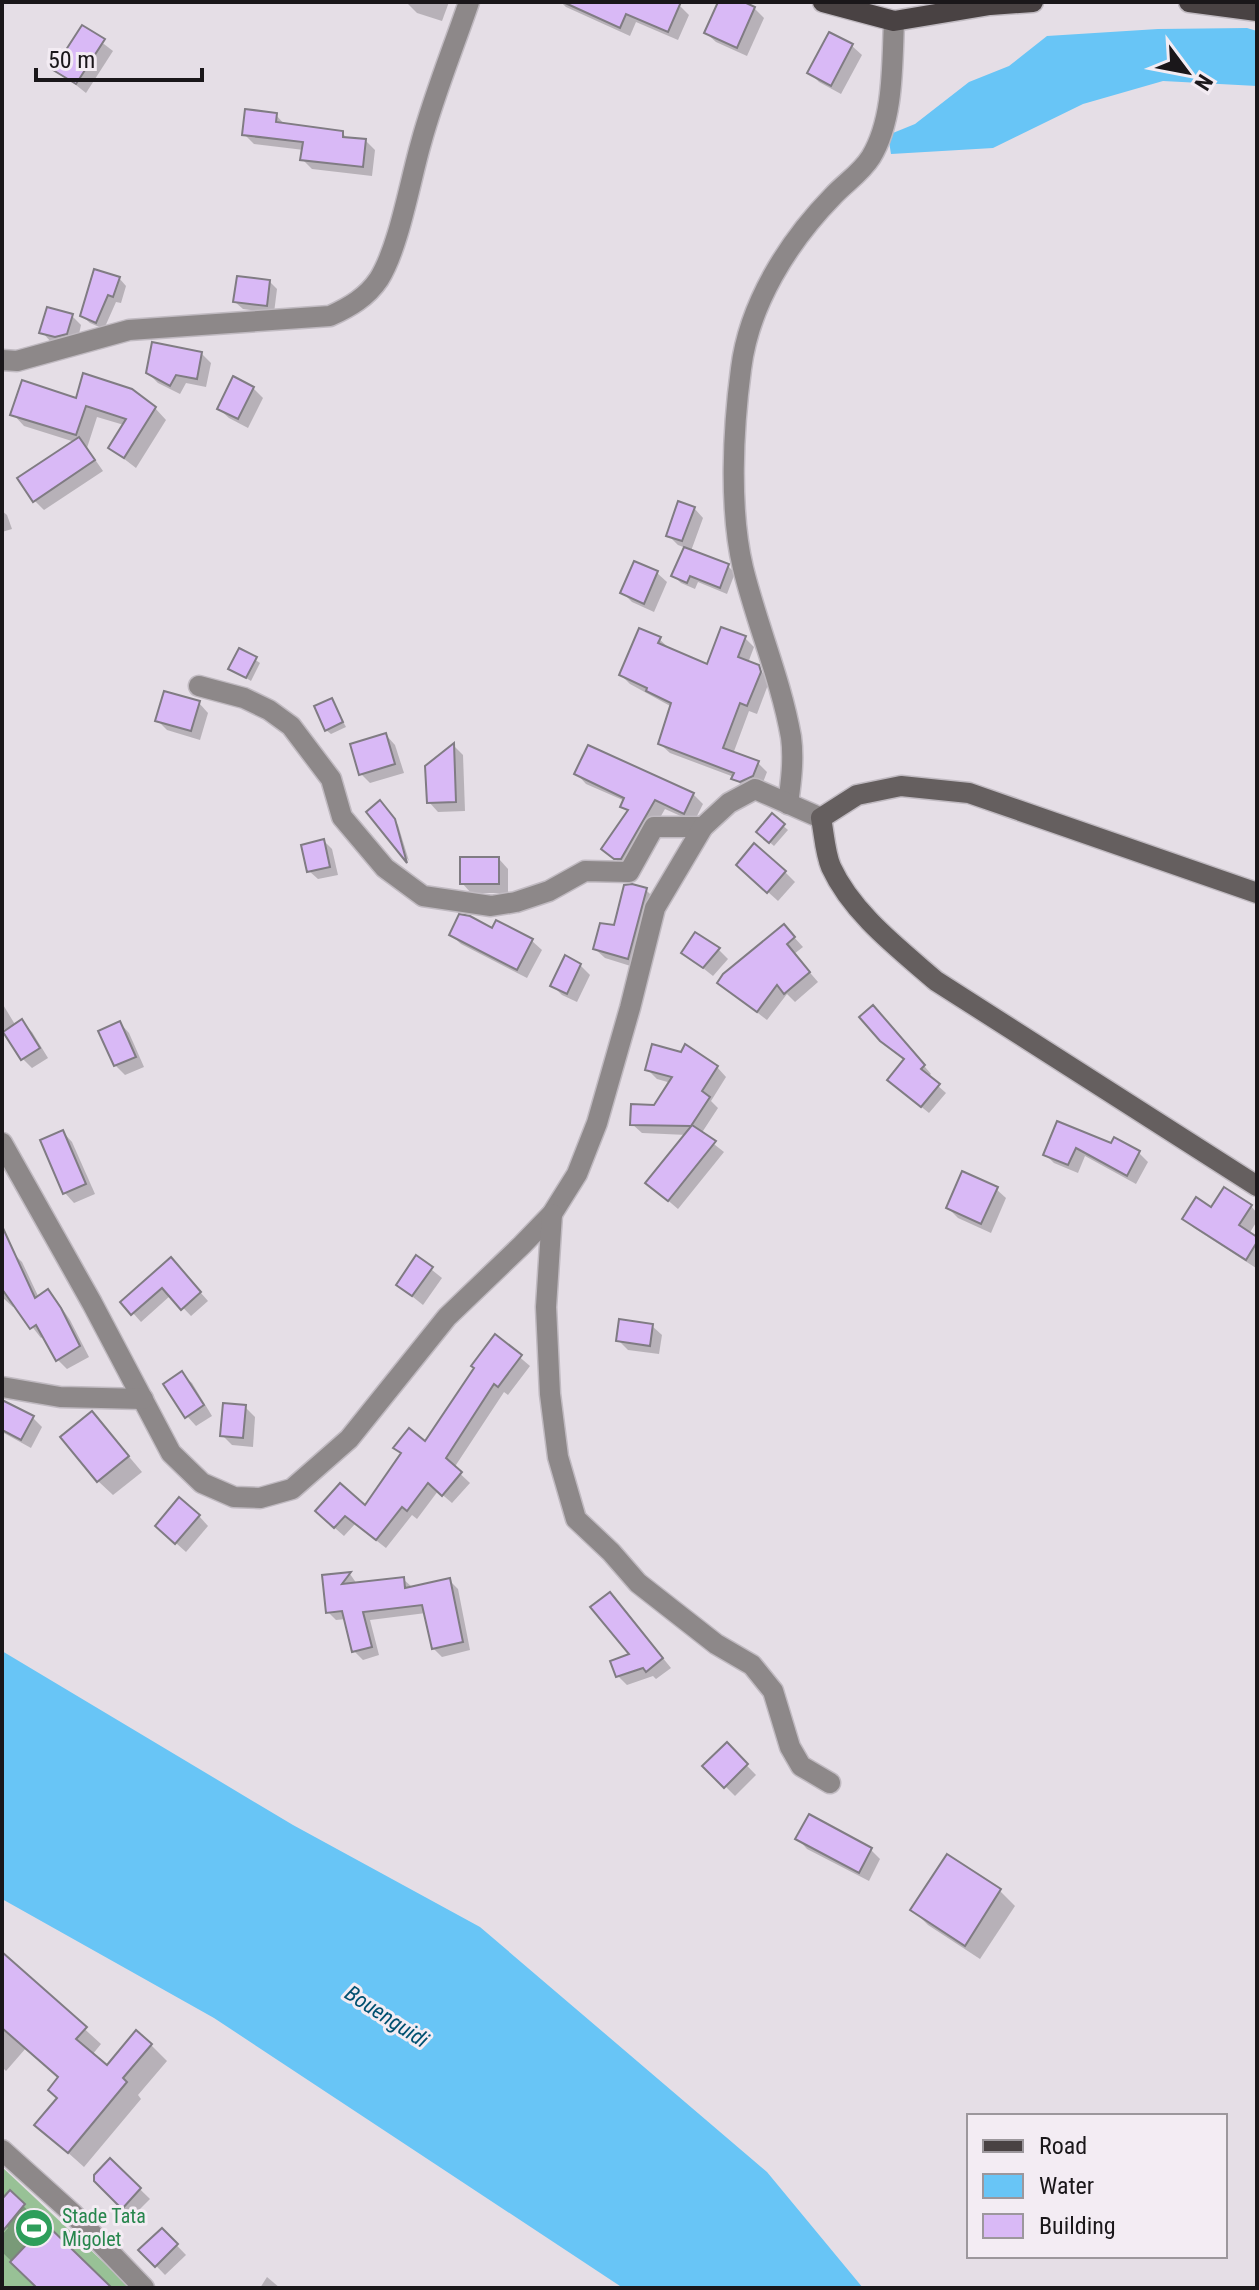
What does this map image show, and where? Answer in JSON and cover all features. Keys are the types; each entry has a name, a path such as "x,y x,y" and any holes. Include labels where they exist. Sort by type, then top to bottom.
{"main road":[{"path":"823,2 894,21 990,5 1033,2"},
{"path":"1189,2 1257,11"},
{"path":"1257,893 969,793 901,786 857,795 821,818 830,865 852,900 894,945 936,981 1257,1186"}],"street":[{"path":"2,360 17,361 129,330 330,316 353,305 370,291 391,254 423,138 469,2"},
{"path":"788,804 792,774 791,739 742,566 733,481 741,368 751,322 779,265 833,196 870,158 880,139 885,124 892,65 894,21"},
{"path":"199,686 244,698 269,710 291,726 331,779 342,817 385,868 423,896 491,906 516,902 549,891 585,871 629,872 654,827 703,827"},
{"path":"2,1143 171,1453 202,1483 234,1497 260,1498 292,1489 349,1439 447,1317 552,1214 577,1174 597,1123 655,908 703,827 729,803 755,789 821,818"},
{"path":"552,1214 546,1307 550,1394 558,1457 576,1519 638,1583 716,1644 752,1665 773,1691 790,1747 801,1766 830,1783"},
{"path":"2,1387 60,1397 143,1399"},
{"path":"2,2150 72,2213 144,2288"}],"green space":[{"name":"Stade Tata Migolet","path":"2,2167 131,2288 2,2288"}],"water":[{"path":"1247,28 1257,31 1257,86 1163,81 1083,104 993,148 891,154 888,135 915,124 969,82 1009,66 1047,36 1158,29"},
{"name":"Bouenguidi","path":"2,1651 293,1825 480,1927 767,2172 863,2288 623,2288 214,2018 2,1899"}],"building":[{"path":"563,2 681,2 668,32 626,14 620,28"},
{"path":"718,2 744,2 755,7 737,48 704,33"},
{"path":"82,25 105,39 76,84 53,70"},
{"path":"829,32 853,44 831,86 807,73"},
{"path":"245,109 277,113 276,122 343,131 343,137 366,139 363,167 300,160 303,142 242,135"},
{"path":"94,269 120,277 113,297 108,295 96,323 80,316"},
{"path":"237,276 270,280 267,306 233,302"},
{"path":"47,307 73,314 67,334 55,337 39,333"},
{"path":"152,342 202,352 197,379 176,375 170,386 146,373"},
{"path":"83,373 132,389 156,407 124,458 108,448 126,419 86,406 76,435 10,415 22,380 76,398"},
{"path":"233,376 254,387 238,419 217,409"},
{"path":"79,437 95,460 33,502 17,478"},
{"path":"678,501 695,507 682,541 666,536"},
{"path":"684,547 729,564 720,588 690,576 687,583 671,576"},
{"path":"634,561 658,571 644,604 620,593"},
{"path":"721,627 746,636 738,657 759,665 761,672 747,706 740,703 723,748 759,761 753,776 740,782 731,779 734,773 658,744 671,703 619,675 639,628 661,637 658,643 707,664"},
{"path":"239,648 257,657 246,678 228,669"},
{"path":"164,691 200,701 191,731 155,721"},
{"path":"332,698 343,722 325,731 314,706"},
{"path":"386,733 395,764 359,775 350,744"},
{"path":"454,743 456,802 427,803 425,766"},
{"path":"588,745 694,793 684,814 655,800 621,859 614,859 601,849 628,810 620,807 624,798 574,774"},
{"path":"380,800 395,819 407,863 366,812"},
{"path":"772,813 785,824 769,843 756,832"},
{"path":"324,839 330,867 307,872 301,845"},
{"path":"754,843 786,871 767,893 736,865"},
{"path":"460,857 499,857 499,884 460,884"},
{"path":"624,885 647,888 628,959 593,949 600,923 614,925"},
{"path":"459,914 470,916 492,928 496,920 533,939 517,970 449,935"},
{"path":"784,924 795,937 787,944 810,972 784,994 777,985 757,1012 717,983 723,974"},
{"path":"695,932 720,948 703,968 681,953"},
{"path":"565,955 581,964 567,994 550,986"},
{"path":"873,1005 925,1065 921,1069 940,1084 921,1107 887,1080 904,1059 880,1041 859,1017"},
{"path":"22,1019 40,1048 21,1060 3,1032"},
{"path":"120,1021 136,1057 114,1066 98,1031"},
{"path":"652,1044 681,1052 685,1044 718,1066 702,1091 710,1097 691,1126 630,1125 631,1104 654,1105 672,1077 645,1070"},
{"path":"1057,1121 1111,1143 1114,1137 1140,1151 1127,1176 1076,1148 1068,1165 1043,1155"},
{"path":"692,1125 716,1141 668,1201 645,1183"},
{"path":"63,1130 86,1184 63,1194 40,1140"},
{"path":"962,1171 998,1187 981,1224 946,1208"},
{"path":"1224,1187 1252,1205 1239,1225 1257,1237 1246,1260 1182,1219 1196,1197 1211,1207"},
{"path":"2,1226 35,1298 48,1289 80,1346 56,1361 36,1325 30,1329 2,1289"},
{"path":"416,1255 433,1267 412,1296 396,1285"},
{"path":"171,1257 201,1292 181,1310 162,1288 131,1315 120,1302"},
{"path":"619,1319 653,1324 650,1346 616,1341"},
{"path":"495,1334 522,1355 498,1387 494,1384 446,1458 462,1472 442,1496 428,1483 407,1511 402,1507 376,1540 345,1516 334,1528 315,1511 340,1483 365,1505 401,1453 393,1448 409,1428 425,1441 474,1368 471,1366"},
{"path":"182,1371 204,1405 185,1418 163,1384"},
{"path":"2,1400 34,1416 21,1440 2,1430"},
{"path":"223,1403 246,1405 243,1438 220,1436"},
{"path":"92,1411 129,1456 97,1482 60,1437"},
{"path":"179,1497 200,1515 175,1544 155,1526"},
{"path":"351,1572 342,1584 404,1577 405,1588 450,1578 463,1642 432,1649 422,1605 363,1612 372,1647 352,1652 342,1611 326,1613 322,1575"},
{"path":"610,1592 663,1658 646,1672 643,1668 616,1677 610,1661 629,1654 590,1607"},
{"path":"727,1742 748,1764 724,1788 702,1766"},
{"path":"809,1814 872,1848 859,1873 795,1839"},
{"path":"947,1854 1001,1889 965,1946 910,1910"},
{"path":"2,1952 87,2027 76,2039 107,2065 136,2030 152,2044 123,2078 127,2082 68,2153 34,2125 57,2098 48,2090 58,2077 2,2028"},
{"path":"110,2158 141,2188 122,2209 94,2181 94,2175"},
{"path":"10,2190 25,2204 2,2232 2,2199"},
{"path":"46,2224 112,2288 37,2288 10,2262"},
{"path":"162,2228 178,2244 155,2267 138,2250"}],"place":[{"name":"Stade Tata Migolet","path":"34,2228"}]}
